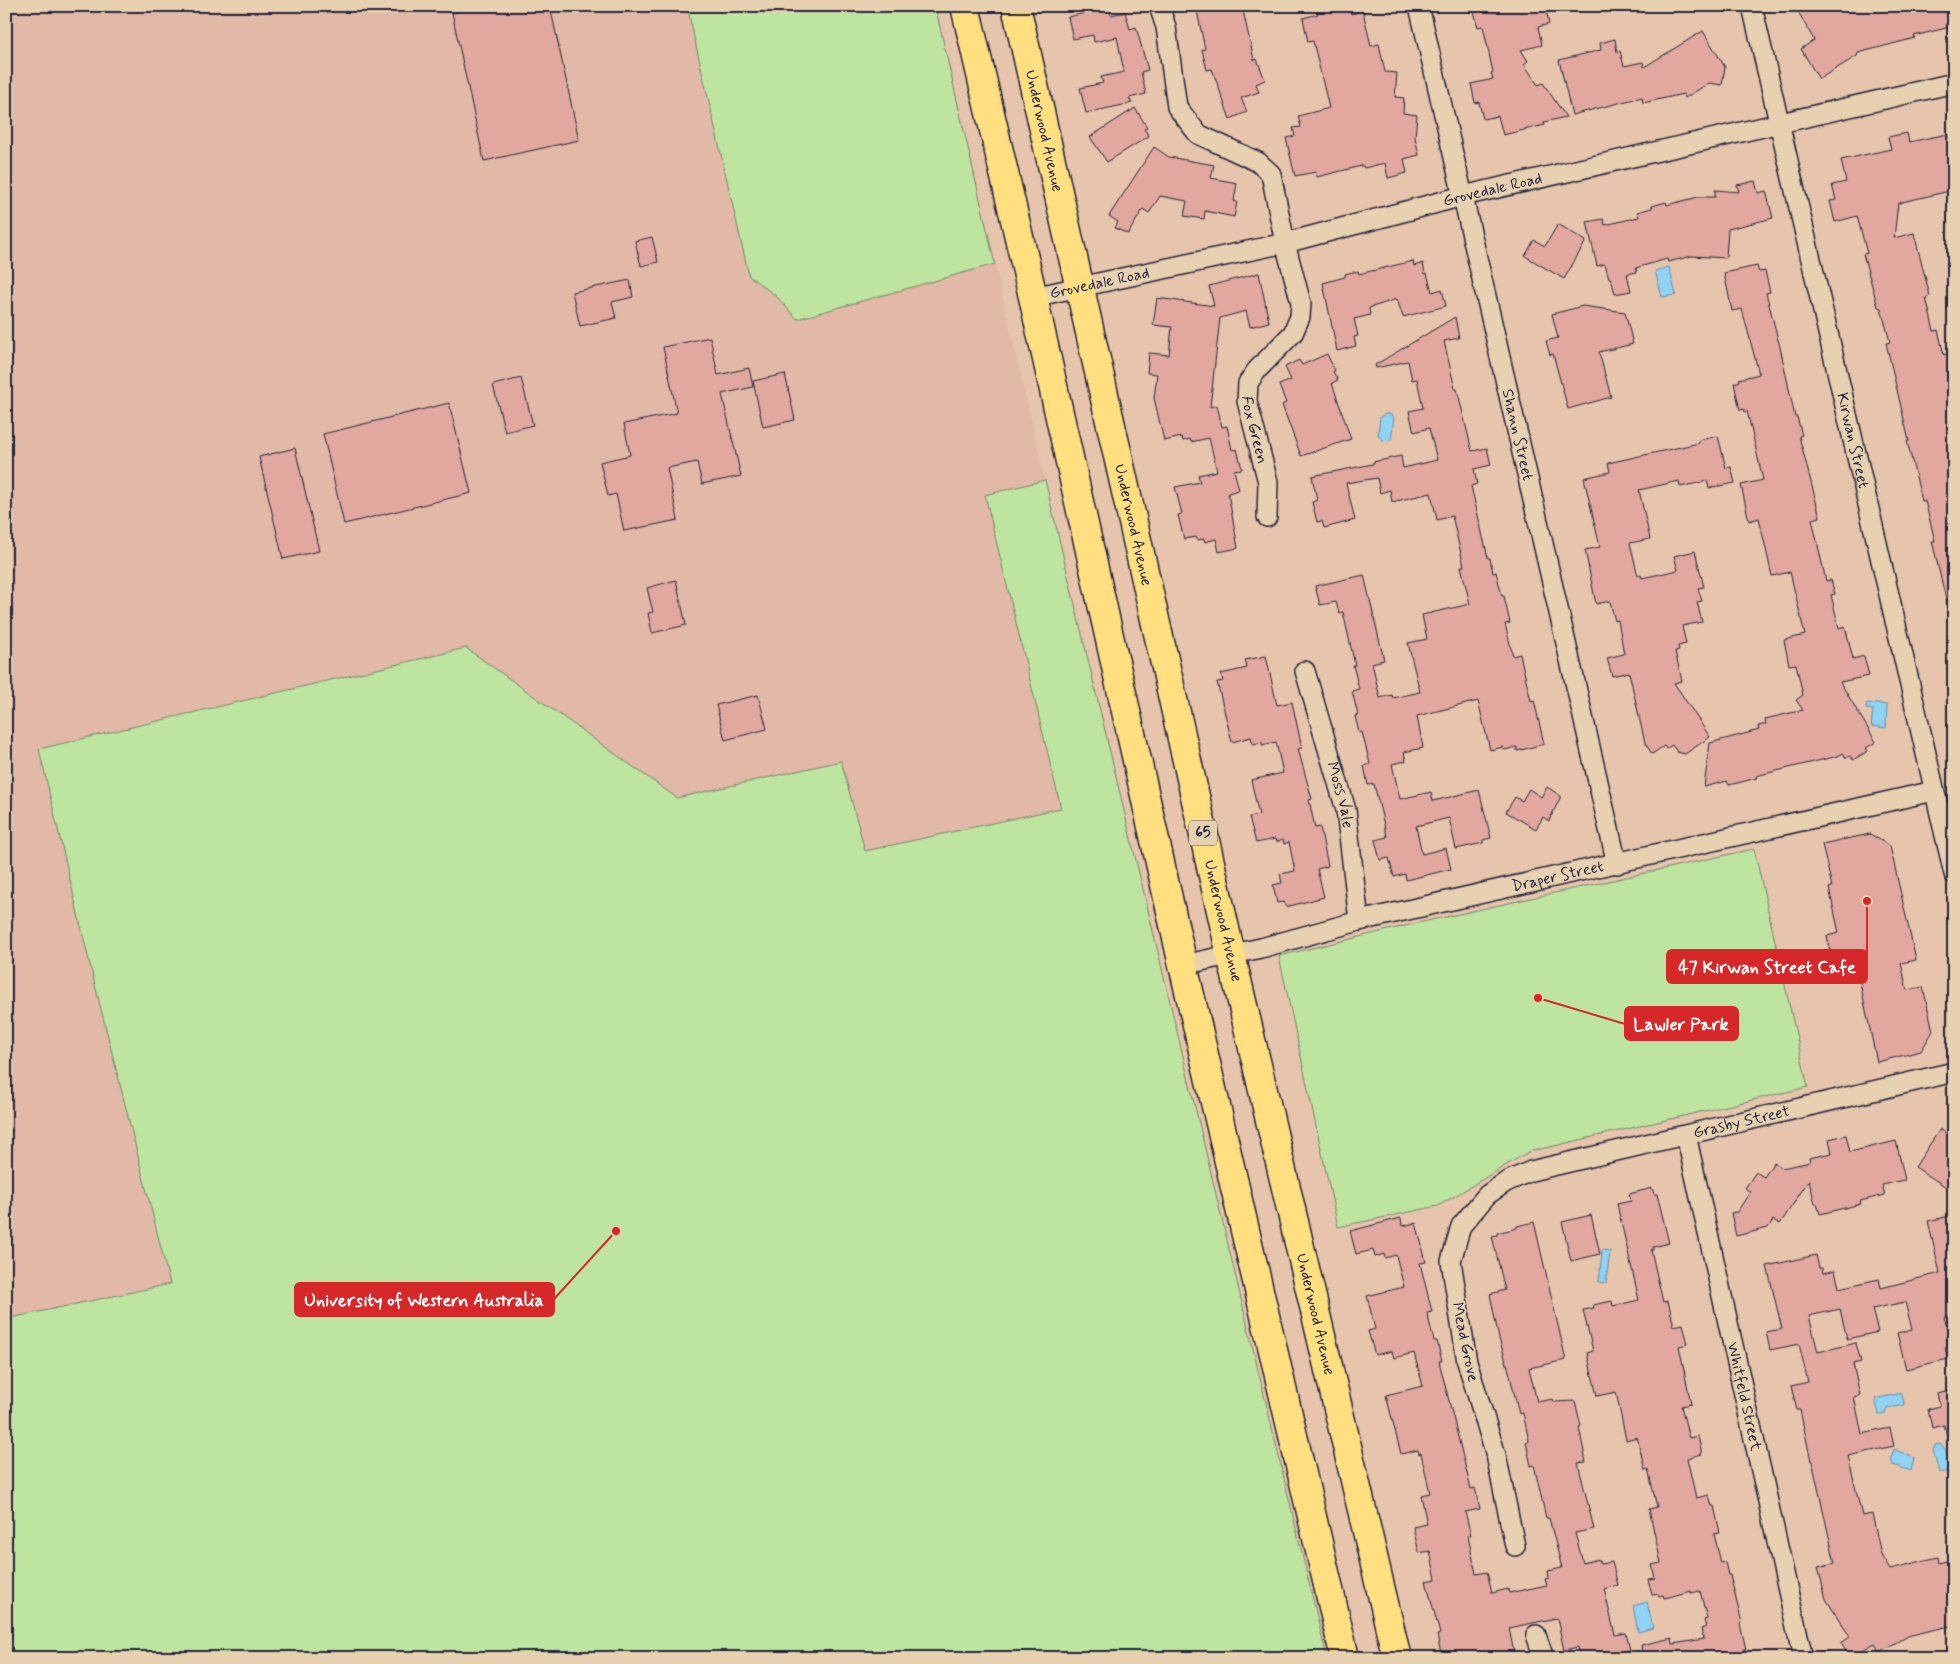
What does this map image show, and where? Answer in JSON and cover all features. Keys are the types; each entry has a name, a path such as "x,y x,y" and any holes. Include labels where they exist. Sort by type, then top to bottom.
{"main road":[{"path":"965,6 1033,297 1183,965 1346,1658"},
{"name":"Underwood Avenue","path":"1016,6 1231,955 1397,1658"}],"street":[{"name":"Fox Green","path":"1159,6 1166,27 1177,107 1198,134 1258,162 1271,174 1285,243 1301,303 1300,317 1294,333 1257,370 1248,383 1247,401 1268,482 1267,518"},
{"name":"Shann Street","path":"1419,6 1617,864"},
{"name":"Kirwan Street","path":"1752,6 1954,874"},
{"name":"Grovedale Road","path":"1033,297 1285,243 1463,196 1954,83"},
{"name":"Moss Vale","path":"1305,671 1346,810 1359,921"},
{"name":"Draper Street","path":"1183,965 1261,948 1359,921 1934,791"},
{"name":"Grasby Street","path":"1531,1170 1954,1072"},
{"name":"Whitfeld Street","path":"1686,1135 1803,1658"},
{"name":"Mead Grove","path":"1515,1546 1496,1455 1467,1362 1451,1261 1460,1226 1487,1195 1506,1182 1531,1170"},
{"path":"1536,1635 1544,1658"}],"shaded area":[{"path":"6,6 935,6 1045,480 1327,1658 6,1658"}],"green space":[{"path":"687,6 935,6 995,264 797,319 775,295 749,276"},
{"path":"1045,480 1327,1658 6,1658 6,1319 170,1284 91,969 39,749 466,648 677,798 841,761 865,851 1061,808 985,495"},
{"path":"1754,849 1808,1087 1528,1152 1438,1206 1338,1227 1279,956 1418,923"}],"water":[{"path":"1669,267 1676,295 1662,297 1655,271"},
{"path":"1390,414 1394,418 1390,441 1382,440 1378,434 1380,417"},
{"path":"1867,703 1887,705 1886,728 1871,726 1873,710 1866,709"},
{"path":"1602,1250 1610,1251 1606,1283 1599,1282"},
{"path":"1901,1393 1905,1405 1888,1408 1885,1413 1879,1414 1875,1399"},
{"path":"1940,1444 1947,1453 1948,1460 1947,1471 1944,1473 1939,1472 1933,1450 1935,1445"},
{"path":"1894,1449 1914,1458 1911,1471 1893,1465 1891,1458"},
{"path":"1647,1602 1653,1628 1638,1632 1633,1606"}],"building":[{"path":"482,6 550,6 579,140 484,161 452,13"},
{"path":"1196,6 1242,6 1254,60 1257,59 1265,80 1256,84 1259,92 1241,98 1247,112 1230,119 1212,69 1207,70 1202,50 1205,49"},
{"path":"1316,6 1350,6 1351,14 1363,11 1371,46 1379,44 1385,72 1397,73 1395,97 1404,98 1403,113 1417,115 1415,137 1419,155 1404,159 1407,173 1388,178 1385,163 1364,168 1361,166 1317,177 1316,172 1295,176 1286,138 1295,136 1293,128 1301,127 1298,116 1329,108 1313,41 1308,42 1303,18 1318,14"},
{"path":"1480,6 1538,6 1539,11 1546,9 1549,24 1538,27 1542,45 1521,50 1528,61 1524,64 1538,85 1543,83 1566,117 1544,122 1545,125 1503,135 1498,116 1483,119 1479,102 1475,103 1471,84 1493,79 1491,73 1493,72 1483,26 1478,27 1474,11 1480,9"},
{"path":"1795,6 1954,6 1954,26 1858,53 1857,56 1819,79 1801,49 1814,40"},
{"path":"1109,7 1111,15 1125,12 1130,29 1136,27 1148,70 1141,72 1146,94 1129,98 1132,103 1086,113 1080,88 1103,83 1101,77 1124,72 1117,37 1094,42 1093,35 1073,39 1068,17"},
{"path":"1703,31 1725,67 1722,85 1709,83 1685,98 1683,94 1643,103 1642,97 1572,115 1559,60 1601,50 1600,43 1615,39 1617,52 1620,51 1624,66 1643,62 1644,67"},
{"path":"1135,108 1147,127 1144,129 1149,136 1107,162 1090,137"},
{"path":"1907,133 1909,142 1948,134 1954,160 1954,190 1898,203 1894,238 1914,233 1930,296 1926,298 1934,331 1938,330 1944,355 1954,352 1954,477 1950,477 1954,494 1954,608 1948,608 1932,541 1935,541 1925,501 1922,501 1907,441 1909,441 1886,343 1890,342 1863,254 1867,253 1857,216 1835,222 1830,201 1836,200 1832,185 1846,182 1841,160 1891,149 1888,137"},
{"path":"1154,147 1169,157 1214,165 1211,178 1237,183 1234,201 1237,202 1234,217 1205,211 1204,219 1184,216 1187,201 1160,196 1149,213 1143,209 1128,234 1115,228 1118,222 1109,216"},
{"path":"1755,181 1758,193 1766,191 1773,218 1728,229 1726,258 1692,256 1668,262 1667,259 1636,268 1637,272 1627,274 1631,291 1615,294 1605,264 1597,266 1587,222 1603,219 1605,225 1639,217 1637,212 1652,208 1652,206 1666,202 1667,205 1698,197 1715,197 1715,190 1739,192 1737,185"},
{"path":"1558,224 1586,241 1564,279 1525,256 1534,240 1545,246"},
{"path":"652,237 658,262 641,266 635,241"},
{"path":"1413,261 1414,266 1423,263 1432,292 1442,289 1446,306 1403,317 1397,299 1369,308 1370,315 1354,319 1358,336 1354,337 1356,346 1337,351 1323,283 1345,277 1345,274 1358,271 1359,274"},
{"path":"1757,266 1759,272 1765,271 1770,292 1766,293 1795,417 1797,417 1802,435 1799,436 1820,517 1812,519 1826,581 1831,580 1835,594 1831,595 1839,628 1845,626 1853,659 1864,656 1869,676 1840,682 1876,742 1866,748 1868,751 1853,760 1850,756 1846,758 1843,753 1838,756 1756,776 1757,778 1729,785 1727,781 1704,787 1710,743 1759,730 1758,726 1766,724 1765,719 1803,710 1796,700 1803,695 1796,664 1789,665 1784,640 1805,635 1790,572 1772,576 1759,518 1749,521 1741,485 1763,480 1747,411 1745,412 1744,409 1740,410 1734,383 1740,381 1739,379 1759,374 1742,309 1732,311 1724,273"},
{"path":"1259,273 1269,322 1250,327 1246,311 1220,318 1210,407 1217,405 1222,427 1227,426 1232,450 1237,449 1242,469 1234,470 1239,490 1228,493 1238,548 1219,552 1216,539 1205,542 1204,539 1197,540 1196,537 1184,539 1178,515 1182,514 1175,487 1200,482 1198,475 1217,471 1209,438 1191,442 1190,439 1183,441 1182,437 1164,441 1154,398 1157,374 1147,373 1149,353 1169,355 1172,327 1153,325 1157,298 1214,306 1209,286"},
{"path":"630,280 633,297 612,302 616,318 580,326 572,292"},
{"path":"1583,306 1625,312 1633,344 1599,352 1611,397 1568,409 1553,354 1550,355 1546,341 1558,338 1552,314"},
{"path":"1455,317 1459,338 1444,341 1455,389 1457,389 1472,451 1487,448 1491,465 1474,469 1477,484 1471,486 1488,558 1490,558 1493,573 1496,572 1502,596 1504,596 1510,623 1505,624 1513,656 1520,654 1531,701 1534,700 1544,744 1517,751 1517,747 1504,750 1503,747 1490,750 1478,701 1417,716 1423,748 1404,752 1406,761 1392,764 1400,799 1431,792 1433,801 1479,790 1491,838 1483,840 1483,843 1456,849 1449,818 1416,826 1422,854 1446,848 1451,869 1406,880 1405,874 1394,877 1389,858 1380,860 1375,840 1387,837 1374,784 1368,785 1364,766 1370,764 1362,732 1359,733 1355,716 1358,715 1352,691 1359,689 1343,612 1339,613 1336,602 1320,605 1315,586 1364,575 1384,660 1372,663 1380,698 1392,695 1393,698 1420,692 1408,643 1427,639 1422,615 1470,604 1461,566 1464,566 1452,516 1437,520 1431,493 1392,502 1390,490 1380,493 1377,478 1346,483 1355,520 1324,528 1322,521 1317,522 1312,502 1317,500 1312,476 1373,464 1373,462 1401,456 1403,468 1437,460 1429,428 1414,432 1409,411 1423,408 1417,379 1412,380 1408,361 1376,368 1375,365"},
{"path":"710,337 718,375 749,368 753,387 722,394 741,476 702,484 697,462 667,468 678,520 624,531 616,494 608,496 600,462 630,455 624,424 677,413 663,347"},
{"path":"1327,354 1338,380 1332,383 1351,439 1301,456 1282,405 1286,403 1279,385 1291,380 1285,367 1299,360 1302,365"},
{"path":"785,374 795,420 763,427 753,381"},
{"path":"521,378 533,425 505,432 493,385"},
{"path":"449,403 471,493 344,524 323,434"},
{"path":"1718,436 1726,468 1731,467 1735,483 1709,488 1707,481 1680,487 1679,481 1639,490 1650,539 1630,543 1638,576 1641,575 1642,578 1678,570 1674,556 1695,551 1704,587 1698,588 1702,601 1697,602 1702,622 1682,626 1686,644 1678,646 1679,650 1675,651 1682,681 1674,683 1710,737 1685,754 1677,752 1672,745 1666,749 1664,746 1652,754 1645,743 1629,672 1612,676 1607,658 1624,654 1618,620 1615,621 1610,601 1596,604 1585,550 1600,547 1584,478 1610,472 1608,463 1699,443 1699,440"},
{"path":"295,448 319,551 283,559 259,457"},
{"path":"676,580 686,625 652,633 648,613 653,612 647,588"},
{"path":"1266,656 1277,705 1292,702 1302,748 1298,749 1312,799 1309,800 1315,828 1320,827 1328,866 1317,869 1324,897 1286,907 1284,902 1277,903 1273,885 1282,883 1280,874 1295,871 1289,842 1284,844 1283,840 1276,842 1275,839 1256,843 1249,817 1259,815 1251,780 1283,773 1276,742 1262,745 1262,742 1253,744 1251,737 1232,742 1217,682 1223,681 1221,674 1247,668 1245,660"},
{"path":"758,695 767,729 725,740 716,705"},
{"path":"1547,787 1561,796 1549,821 1543,817 1536,829 1506,812 1515,797 1522,801 1529,789 1541,797"},
{"path":"1870,834 1890,846 1916,960 1901,963 1907,990 1923,987 1933,1031 1921,1051 1877,1062 1858,973 1837,978 1827,936 1839,933 1829,888 1832,887 1822,844"},
{"path":"1940,1129 1954,1139 1954,1192 1915,1167"},
{"path":"1846,1135 1850,1152 1896,1141 1905,1180 1882,1185 1885,1195 1860,1201 1861,1204 1820,1214 1817,1204 1815,1204 1809,1180 1780,1224 1773,1220 1768,1228 1736,1236 1731,1213 1737,1212 1750,1192 1745,1188 1756,1172 1764,1177 1774,1162 1782,1168 1810,1162 1809,1158 1832,1153 1829,1139"},
{"path":"1652,1188 1654,1194 1657,1194 1669,1243 1653,1247 1653,1250 1651,1250 1663,1302 1668,1301 1674,1326 1683,1324 1688,1344 1679,1346 1691,1404 1681,1406 1689,1438 1698,1436 1702,1454 1687,1458 1696,1498 1709,1495 1712,1506 1714,1506 1720,1533 1714,1534 1721,1563 1725,1562 1728,1575 1730,1575 1742,1623 1740,1624 1746,1649 1744,1649 1746,1658 1643,1658 1641,1645 1672,1638 1673,1644 1704,1639 1701,1629 1706,1627 1704,1620 1707,1619 1700,1591 1691,1593 1691,1591 1665,1598 1664,1595 1652,1595 1648,1579 1655,1578 1652,1565 1661,1563 1649,1509 1657,1507 1648,1469 1645,1470 1637,1437 1626,1440 1616,1392 1597,1396 1587,1353 1593,1351 1583,1310 1594,1308 1593,1305 1612,1301 1613,1306 1639,1300 1617,1204 1631,1201 1629,1194"},
{"path":"1591,1215 1600,1254 1571,1261 1562,1222"},
{"path":"1954,1215 1954,1314 1944,1317 1949,1335 1946,1336 1949,1347 1945,1348 1948,1359 1906,1369 1897,1333 1912,1329 1905,1302 1872,1309 1878,1332 1847,1339 1840,1309 1809,1316 1818,1352 1856,1343 1861,1362 1853,1364 1860,1395 1854,1397 1862,1434 1890,1428 1894,1446 1848,1456 1862,1516 1872,1514 1881,1554 1890,1569 1938,1557 1939,1563 1954,1559 1954,1625 1907,1636 1880,1652 1875,1644 1850,1658 1841,1643 1850,1637 1826,1599 1818,1567 1835,1563 1800,1410 1797,1410 1791,1386 1808,1382 1799,1344 1770,1350 1766,1332 1782,1329 1767,1266 1816,1255 1819,1268 1822,1268 1823,1273 1835,1270 1839,1288 1879,1279 1881,1288 1940,1273 1928,1221"},
{"path":"1401,1218 1402,1226 1416,1223 1426,1262 1420,1263 1432,1312 1427,1313 1434,1341 1437,1341 1442,1361 1439,1361 1471,1489 1475,1488 1480,1509 1465,1512 1471,1535 1468,1536 1476,1574 1487,1572 1492,1593 1508,1589 1509,1593 1547,1585 1545,1579 1549,1578 1548,1571 1562,1568 1549,1518 1546,1518 1534,1465 1531,1466 1526,1442 1529,1441 1523,1413 1519,1414 1499,1339 1490,1294 1505,1290 1492,1236 1517,1228 1517,1226 1534,1222 1566,1360 1529,1368 1537,1402 1553,1399 1554,1402 1575,1401 1586,1462 1578,1463 1594,1529 1575,1533 1583,1563 1598,1559 1600,1564 1612,1562 1618,1585 1604,1589 1615,1635 1626,1633 1630,1650 1591,1658 1580,1658 1578,1647 1564,1650 1557,1618 1509,1628 1515,1658 1442,1658 1437,1635 1440,1634 1426,1581 1436,1579 1430,1551 1419,1553 1413,1527 1427,1524 1421,1495 1430,1493 1421,1453 1419,1454 1418,1450 1401,1454 1386,1395 1423,1386 1414,1353 1394,1358 1392,1351 1375,1355 1368,1331 1375,1329 1367,1296 1404,1287 1396,1255 1385,1258 1384,1254 1375,1257 1373,1250 1356,1254 1350,1231"},
{"path":"1954,1389 1954,1440 1948,1441 1944,1425 1932,1428 1928,1409 1940,1406 1937,1393"}],"place":[{"name":"47 Kirwan Street Cafe","path":"1867,901"},
{"name":"Lawler Park","path":"1538,998"},
{"name":"University of Western Australia","path":"616,1231"}]}
